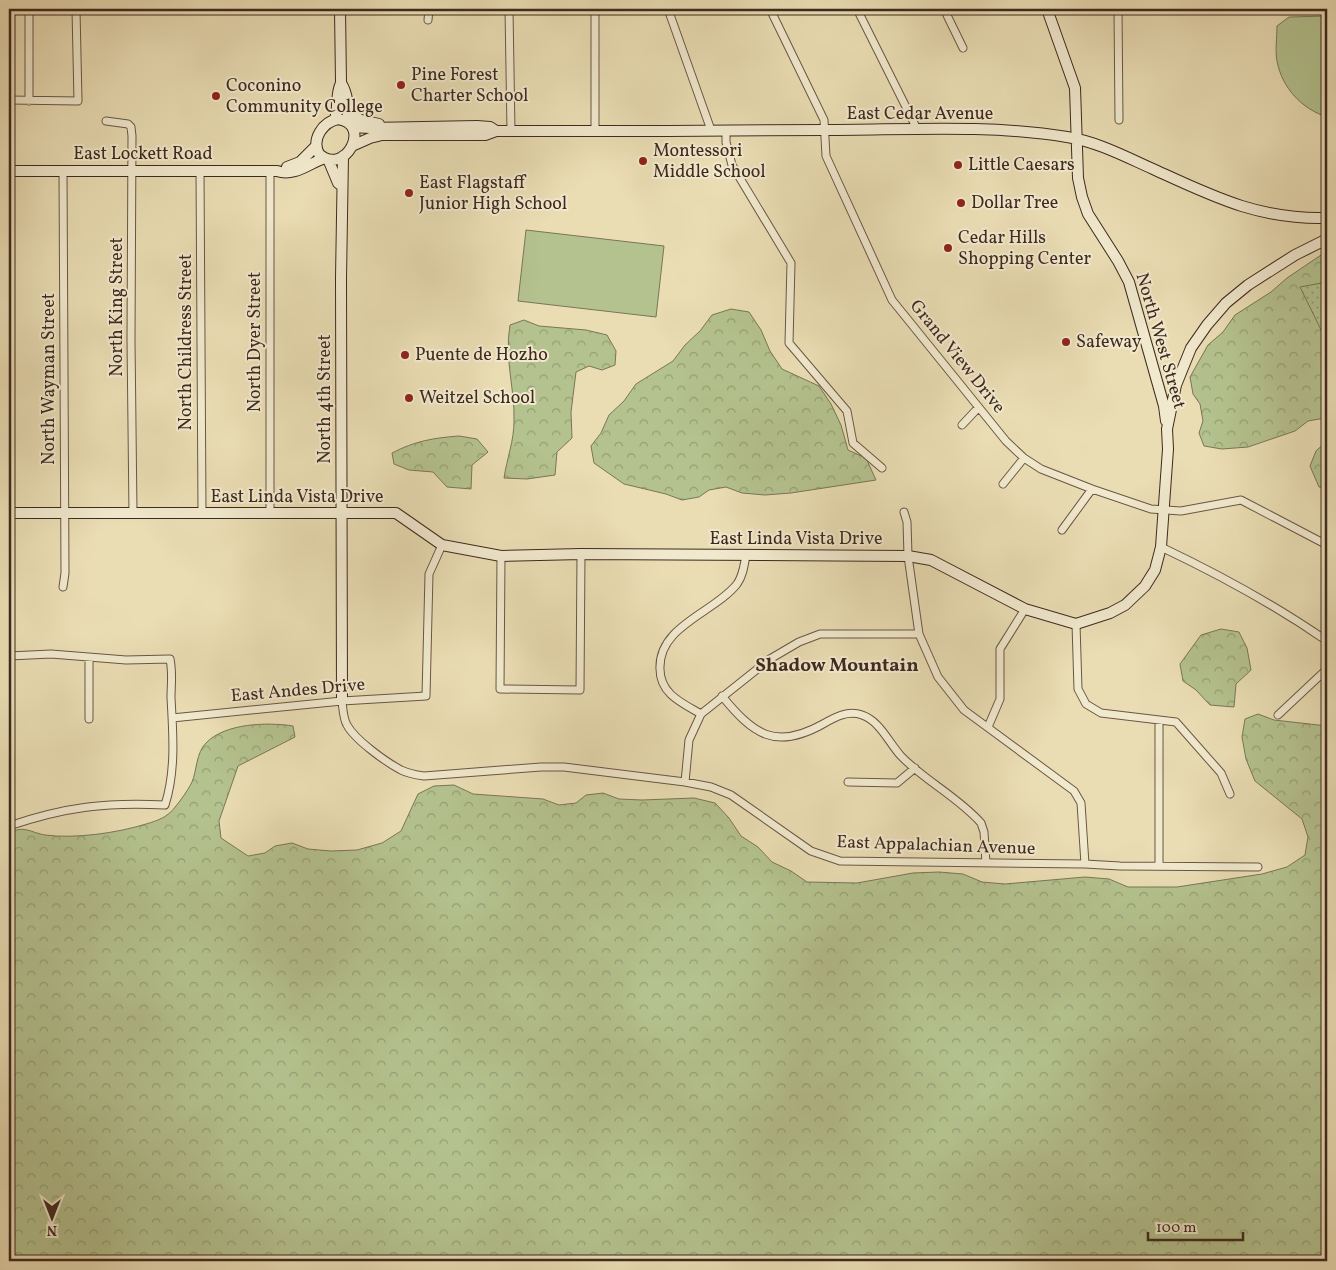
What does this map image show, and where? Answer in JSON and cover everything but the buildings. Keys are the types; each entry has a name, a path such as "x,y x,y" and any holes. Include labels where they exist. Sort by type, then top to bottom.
{"street":[{"path":"29,101 30,9 103,9"},
{"path":"335,119 338,107 337,91 340,83 340,9"},
{"path":"428,9 428,20"},
{"path":"509,9 511,131"},
{"path":"595,9 595,131"},
{"path":"668,9 711,130"},
{"name":"Grand View Drive","path":"770,9 824,120 826,156 892,300 1006,441 1024,458 1041,469 1151,509 1181,511 1241,500 1327,544"},
{"path":"857,9 917,129"},
{"path":"944,9 963,48"},
{"name":"North West Street","path":"1047,9 1075,88 1078,178 1082,197 1088,214 1129,282 1164,406 1168,429"},
{"path":"1118,9 1119,120"},
{"path":"9,100 78,101 76,10"},
{"path":"340,83 345,90 354,139 352,146 343,156 335,160 326,159 319,154 316,146 317,139 321,130 328,122 335,119 350,121"},
{"name":"East Cedar Avenue","path":"350,121 361,120 390,126 490,127 496,131"},
{"name":"North King Street","path":"106,121 128,124 131,127 133,170 131,340 133,513"},
{"name":"East Cedar Avenue","path":"352,146 382,135 485,135 496,131 917,129 1025,132 1077,139 1113,150 1216,198 1236,205 1280,216 1327,218"},
{"path":"726,130 726,142 732,165 791,263 789,343 847,410 853,443 882,468"},
{"name":"East Lockett Road","path":"274,171 300,162 316,146"},
{"name":"North 4th Street","path":"342,702 343,156"},
{"name":"East Lockett Road","path":"9,171 200,170 274,171 283,173 296,171 326,159"},
{"name":"North 4th Street","path":"326,159 338,183 342,186"},
{"name":"North Wayman Street","path":"63,170 65,514 65,574 63,587"},
{"name":"North Childress Street","path":"200,170 202,514"},
{"name":"North Dyer Street","path":"270,513 274,171"},
{"path":"1230,794 1221,773 1176,722 1101,713 1086,704 1078,689 1076,624 1110,613 1126,605 1145,586 1155,570 1161,547 1168,429 1176,385 1191,348 1226,303 1248,285 1295,255 1327,238"},
{"path":"962,425 978,408"},
{"path":"1003,484 1024,458"},
{"path":"1062,530 1092,489"},
{"path":"904,512 907,522 908,556 918,634 938,677 964,710 1074,791 1081,803 1085,864"},
{"name":"East Linda Vista Drive","path":"9,513 396,513 442,545 501,556 581,554 908,556 931,560 1025,609 1076,624"},
{"name":"East Andes Drive","path":"172,718 426,696 429,574 442,545"},
{"path":"1161,547 1256,596 1299,621 1327,641"},
{"path":"501,556 500,689 580,690 581,554"},
{"path":"701,714 679,702 665,688 660,672 662,654 665,644 672,635 724,597 736,585 740,579 746,556"},
{"path":"988,726 1000,700 1000,649 1025,609"},
{"path":"684,782 689,740 701,714 770,659 809,637 820,634 918,634"},
{"path":"9,656 51,654 126,660 170,660 173,674 171,692 173,759 170,790 165,805 122,803 91,806 56,811 9,826"},
{"path":"89,658 89,719"},
{"path":"1278,716 1327,669"},
{"path":"722,696 741,719 752,728 778,737 801,734 834,717 848,714 862,715 873,721 892,746 915,768 981,823 984,832 986,863"},
{"name":"East Appalachian Avenue","path":"342,702 346,722 352,734 388,762 411,774 424,776 564,767 711,787 731,795 811,851 840,861 1258,867"},
{"path":"1159,720 1159,866"},
{"path":"848,782 897,783 915,768"}],"green space":[{"path":"1327,16 1327,117 1309,109 1288,88 1283,80 1277,61 1276,48 1277,26 1289,17"},
{"path":"526,230 664,246 656,317 518,301"},
{"path":"1327,251 1327,420 1325,418 1308,421 1295,431 1248,447 1222,449 1204,446 1199,433 1203,421 1200,404 1193,394 1190,377 1208,345 1223,332 1235,315 1271,292 1287,278"},
{"path":"1327,282 1327,342 1300,287"},
{"path":"731,309 749,312 782,369 819,386 831,404 841,425 848,450 866,458 876,480 765,495 742,493 726,487 709,490 699,497 682,500 666,494 624,484 594,463 591,446 601,433 609,415 624,401 636,384 673,361 712,315"},
{"path":"524,320 539,326 586,330 607,335 616,351 615,365 602,370 589,366 576,372 571,412 572,438 557,452 555,475 527,479 504,478 513,436 514,421 508,338 510,325"},
{"path":"459,436 477,439 488,452 472,465 471,489 447,487 433,472 409,470 394,464 392,453 400,449 424,441"},
{"path":"1327,441 1327,488 1319,487 1310,466 1316,451"},
{"path":"1221,629 1239,632 1247,648 1251,670 1236,684 1234,707 1210,705 1196,690 1183,681 1180,664 1201,635"},
{"path":"1258,714 1274,720 1327,726 1327,1261 9,1261 9,834 23,829 57,836 96,834 135,827 160,819 173,810 190,785 203,747 214,736 224,731 259,724 293,726 295,737 238,766 219,821 221,838 248,856 265,853 275,846 292,843 308,849 331,851 357,850 382,843 401,831 418,794 434,786 454,785 473,794 543,799 559,805 576,803 586,795 603,793 619,799 694,798 715,803 729,818 741,836 758,847 772,862 791,871 807,882 857,883 913,873 939,872 963,874 982,882 1005,884 1085,877 1109,879 1128,887 1177,887 1262,874 1287,867 1305,855 1308,837 1302,819 1255,781 1246,759 1242,737 1245,719"}],"place":[{"name":"Pine Forest Charter School","path":"401,85"},
{"name":"Coconino Community College","path":"216,96"},
{"name":"Montessori Middle School","path":"643,161"},
{"name":"Little Caesars","path":"958,165"},
{"name":"East Flagstaff Junior High School","path":"409,193"},
{"name":"Dollar Tree","path":"961,203"},
{"name":"Cedar Hills Shopping Center","path":"948,248"},
{"name":"Safeway","path":"1066,342"},
{"name":"Puente de Hozho","path":"405,355"},
{"name":"Weitzel School","path":"409,398"}],"district":[{"name":"Shadow Mountain","path":"837,666"}]}
